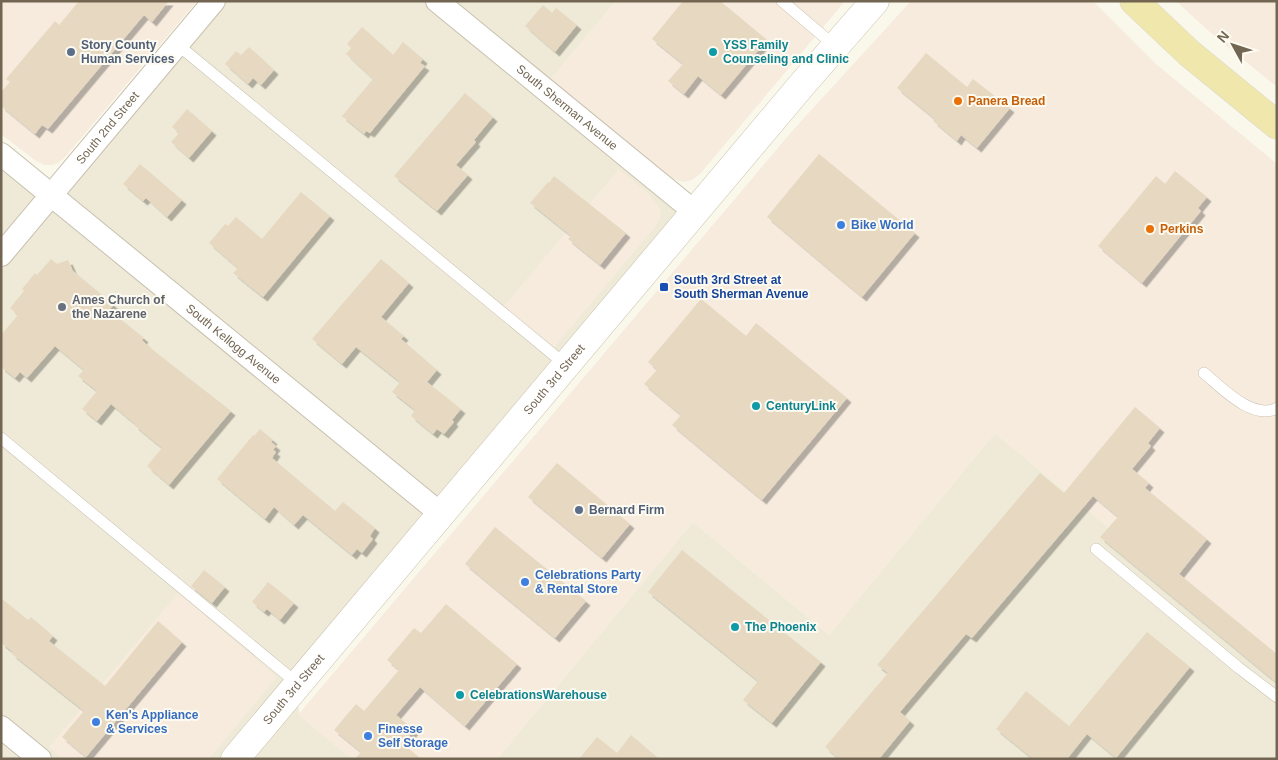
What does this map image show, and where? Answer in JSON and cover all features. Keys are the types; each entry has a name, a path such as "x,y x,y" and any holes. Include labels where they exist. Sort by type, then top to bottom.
{"main road":[{"name":"South 3rd Street","path":"235,759 835,46 876,1"},
{"path":"1134,1 1189,53 1277,125"}],"street":[{"name":"South 2nd Street","path":"1,255 214,1"},
{"name":"South Sherman Avenue","path":"437,1 696,213"},
{"name":"South Kellogg Avenue","path":"1,154 442,514"},
{"path":"1,727 40,759"}],"lane":[{"path":"782,1 835,46"},
{"path":"178,44 567,366"},
{"path":"1204,373 1254,410 1271,411 1277,408"},
{"path":"1,438 298,684"},
{"path":"1096,549 1277,697"}],"shaded area":[{"path":"1,1 197,1 64,158 58,163 45,165 36,161 1,134"},
{"path":"214,1 437,1 696,213 298,684 299,715 352,759 1,759 1,154 51,195"},
{"path":"455,1 616,1 550,80"},
{"path":"616,1 845,1 700,174 692,180 683,182 662,172 550,80"},
{"path":"911,1 1093,1 1156,64 1277,164 1277,668 995,433 829,635 693,522 497,759 352,759 298,715 794,129"},
{"path":"1176,1 1277,1 1277,87 1212,34"},
{"path":"619,169 649,194 661,211 660,219 553,349 503,307"},
{"path":"995,433 1277,668 1277,759 497,759 693,522 829,635"},
{"path":"178,593 277,677 209,759 62,759 49,747"}],"building":[{"name":"Story County Human Services","path":"79,1 169,1 152,22 144,15 48,129 42,125 35,134 1,106 1,92 10,82 6,79 55,21 59,25"},
{"name":"YSS Family Counseling and Clinic","path":"683,1 720,1 767,40 721,95 698,76 684,94 668,81 683,64 652,39"},
{"path":"543,5 552,13 556,8 577,25 555,52 525,26"},
{"path":"362,27 393,55 403,42 423,59 420,63 425,66 370,133 366,131 364,134 342,116 373,79 346,54 351,48 347,44"},
{"path":"249,47 274,70 261,85 253,78 248,84 225,64 236,51 241,55"},
{"name":"Panera Bread","path":"926,53 967,87 973,79 1010,108 977,148 961,135 957,141 933,121 935,119 897,88"},
{"path":"465,93 493,117 474,140 476,142 456,165 468,175 437,211 394,176"},
{"path":"187,109 212,131 189,158 171,142 179,133 172,127"},
{"name":"Bike World","path":"819,154 915,233 862,297 767,217"},
{"path":"140,164 182,200 167,217 146,198 143,201 123,184"},
{"name":"Perkins","path":"1175,171 1207,197 1198,208 1201,211 1142,283 1098,246 1156,176 1165,184"},
{"path":"554,176 626,233 600,265 568,239 571,236 530,203"},
{"path":"301,192 330,216 263,297 233,273 238,268 209,243 225,224 228,226 236,217 262,239"},
{"path":"51,259 57,264 68,260 73,271 114,305 109,310 144,338 142,340 149,347 231,411 169,485 147,466 162,448 135,424 111,404 97,421 82,409 97,391 78,376 84,370 55,346 27,378 20,372 15,378 1,367 1,335 18,315 10,308 24,291 22,289 35,273 37,275"},
{"path":"381,259 409,283 381,317 404,336 401,339 437,370 427,382 461,409 452,420 454,422 444,434 437,429 433,434 411,416 415,410 392,392 400,382 356,347 342,364 312,339"},
{"name":"CenturyLink","path":"701,299 746,336 756,323 847,398 762,500 672,425 681,415 644,384 657,370 648,362"},
{"path":"1135,407 1160,428 1148,443 1151,446 1132,469 1149,483 1145,488 1207,539 1179,574 1277,654 1277,683 1100,537 1118,517 1093,496 972,638 966,634 900,712 910,721 879,759 839,759 825,747 888,673 877,665 1040,473 1064,493"},
{"path":"260,429 273,440 271,442 276,446 273,450 276,452 272,458 335,511 343,502 375,528 370,536 373,539 362,553 357,549 352,555 303,515 294,525 274,507 265,519 217,479"},
{"name":"Bernard Firm","path":"557,463 630,524 602,558 528,497"},
{"name":"Celebrations Party & Rental Store","path":"495,527 586,601 555,638 465,564"},
{"name":"The Phoenix","path":"682,550 821,662 772,723 743,700 758,681 648,592"},
{"path":"204,570 225,587 212,603 191,586"},
{"path":"268,582 294,603 280,620 267,609 264,612 252,602"},
{"path":"1,598 28,620 31,617 53,636 49,641 105,686 158,621 182,642 86,757 62,737 84,711 12,654 13,652 1,643"},
{"name":"CelebrationsWarehouse","path":"446,604 517,664 465,726 420,687 396,715 414,730 403,744 421,759 355,759 361,752 334,730 356,704 364,711 399,670 387,660 414,628 421,633"},
{"path":"1147,632 1190,667 1116,758 1087,734 1067,759 1033,759 996,729 1026,691 1069,726"},
{"path":"631,735 659,759 579,759 597,737 617,753"}],"place":[{"name":"Story County Human Services","path":"71,52"},
{"name":"YSS Family Counseling and Clinic","path":"713,52"},
{"name":"Panera Bread","path":"958,101"},
{"name":"Bike World","path":"841,225"},
{"name":"Perkins","path":"1150,229"},
{"name":"South 3rd Street at South Sherman Avenue","path":"664,287"},
{"name":"Ames Church of the Nazarene","path":"62,307"},
{"name":"CenturyLink","path":"756,406"},
{"name":"Bernard Firm","path":"579,510"},
{"name":"Celebrations Party & Rental Store","path":"525,582"},
{"name":"The Phoenix","path":"735,627"},
{"name":"CelebrationsWarehouse","path":"460,695"},
{"name":"Ken's Appliance & Services","path":"96,722"},
{"name":"Finesse Self Storage","path":"368,736"}]}
